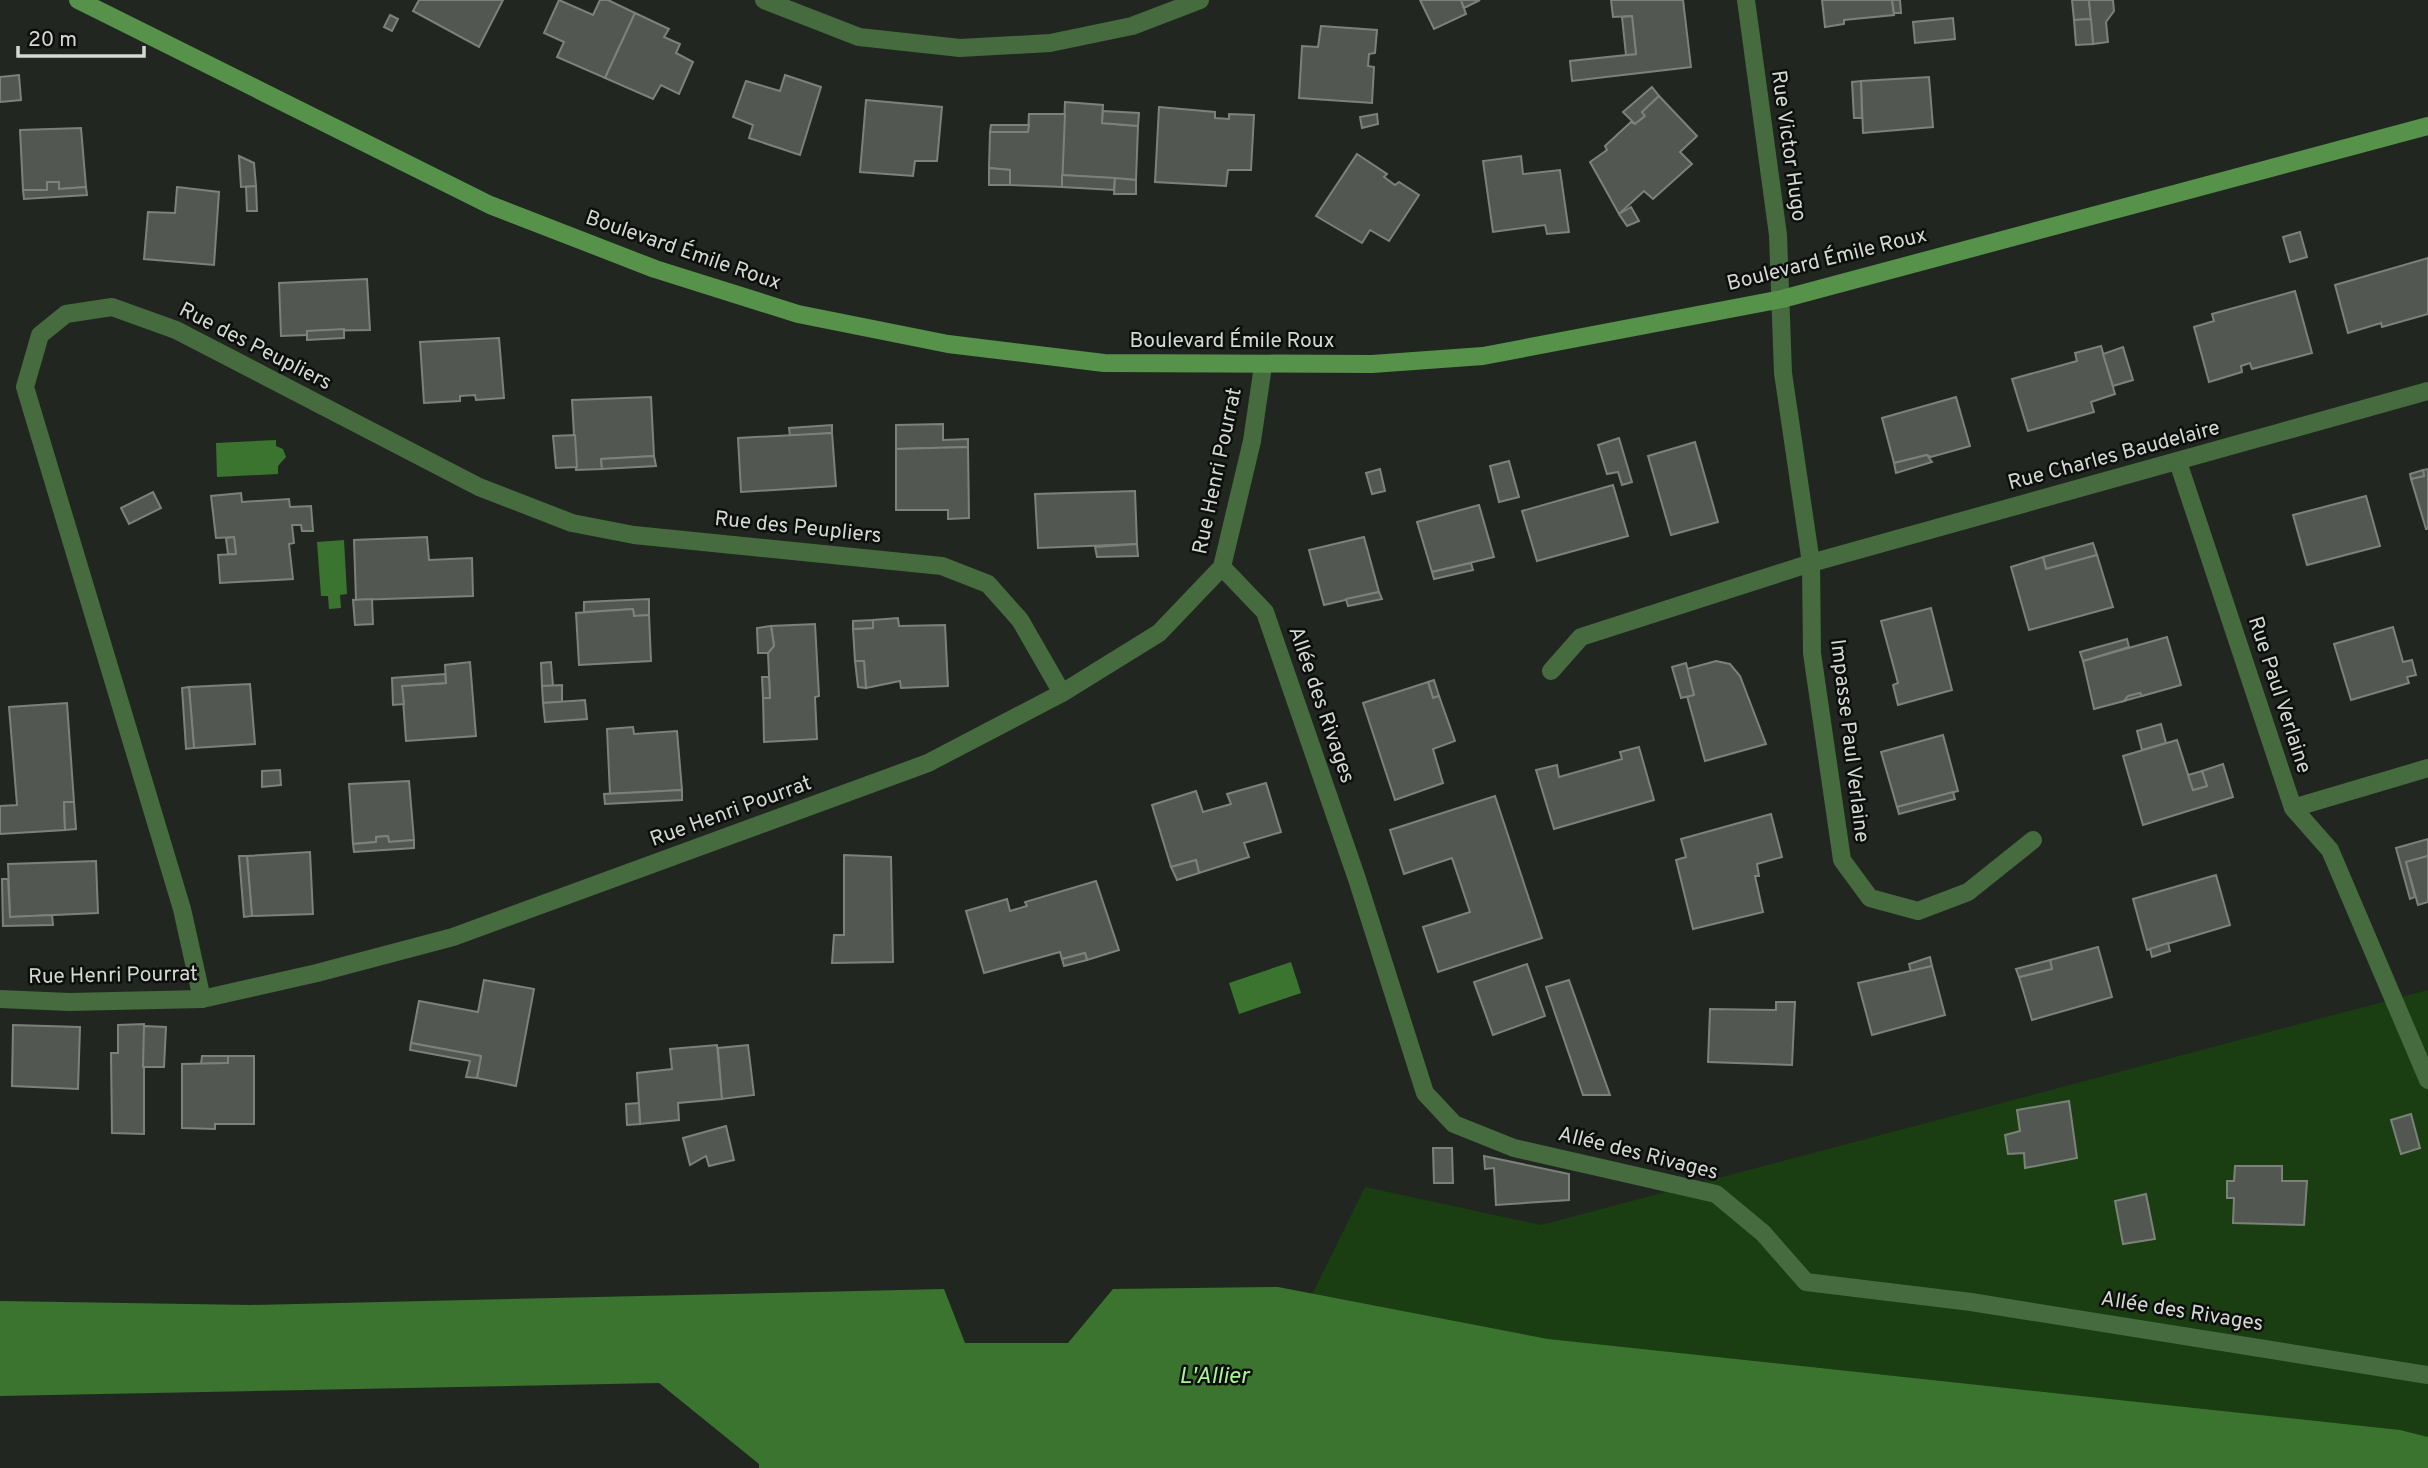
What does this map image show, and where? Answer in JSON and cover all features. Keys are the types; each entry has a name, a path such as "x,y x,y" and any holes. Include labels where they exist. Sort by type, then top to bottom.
{"main road":[{"name":"Boulevard Émile Roux","path":"78,0 491,205 654,269 798,314 948,344 1104,363 1263,366 1372,364 1483,356 1782,299 2428,125"}],"street":[{"path":"764,0 859,37 960,48 1050,43 1132,26 1200,0"},
{"name":"Rue Victor Hugo","path":"1746,0 1778,235 1782,299"},
{"path":"1782,299 1783,373 1811,563"},
{"name":"Rue des Peupliers","path":"202,999 181,909 25,387 40,335 66,314 112,307 176,330 479,487 572,523 634,534 942,566 954,570 988,584 1020,620 1062,693"},
{"name":"Rue Henri Pourrat","path":"0,999 69,1002 202,999 317,974 453,937 928,763 1062,693 1159,633 1222,567 1252,441 1263,366"},
{"name":"Rue Charles Baudelaire","path":"1551,671 1581,637 1811,563 2178,463 2428,391"},
{"name":"Rue Paul Verlaine","path":"2178,463 2292,808 2428,768"},
{"name":"Impasse Paul Verlaine","path":"1811,563 1812,653 1842,860 1870,898 1918,911 1968,892 2033,841"},
{"name":"Allée des Rivages","path":"1222,567 1265,612 1357,879 1425,1093 1454,1124 1514,1148 1716,1194 1763,1233 1807,1282 1984,1304 2428,1375"},
{"path":"2292,808 2330,850 2428,1080"}],"shaded area":[{"path":"2428,990 2428,1468 1226,1468 1365,1187 1541,1225"}],"water":[{"path":"276,440 276,446 283,449 286,457 278,466 278,474 217,477 216,443"},
{"path":"344,540 347,594 340,595 341,608 329,609 328,596 321,596 317,542"},
{"path":"1291,962 1301,993 1239,1014 1229,983"},
{"name":"L'Allier","path":"1278,1287 1548,1339 2400,1430 2428,1437 2428,1468 759,1468 759,1464 659,1383 0,1396 0,1301 250,1305 944,1289 965,1343 1068,1343 1113,1289"}],"building":[{"path":"419,0 503,0 479,47 413,11"},
{"path":"559,0 593,15 600,0 608,0 635,13 605,78 557,57 564,42 544,33"},
{"path":"1420,0 1461,0 1466,14 1434,29"},
{"path":"1461,0 1480,0 1464,8"},
{"path":"1611,0 1683,0 1691,67 1572,81 1570,61 1636,54 1632,16 1613,17"},
{"path":"1822,0 1892,0 1894,15 1844,20 1844,24 1825,27"},
{"path":"1892,0 1900,0 1901,13 1894,13"},
{"path":"2072,0 2089,0 2091,19 2074,20"},
{"path":"2089,0 2113,0 2114,11 2106,22 2108,42 2093,44"},
{"path":"635,13 669,29 664,37 680,44 676,53 693,62 679,94 661,85 653,99 605,78"},
{"path":"390,15 398,19 392,31 384,27"},
{"path":"1632,16 1636,54 1626,55 1622,17"},
{"path":"1953,18 1955,39 1915,43 1913,22"},
{"path":"2091,19 2093,44 2076,45 2074,20"},
{"path":"1321,26 1377,30 1375,53 1369,54 1368,66 1374,67 1372,103 1299,98 1302,46 1318,47"},
{"path":"19,75 21,100 0,102 0,77"},
{"path":"785,75 821,87 800,155 749,138 753,125 733,117 746,81 780,91"},
{"path":"1929,77 1933,127 1863,133 1861,81"},
{"path":"1861,81 1862,118 1854,118 1852,82"},
{"path":"1652,87 1659,96 1642,112 1645,116 1635,124 1623,112"},
{"path":"1659,96 1697,136 1680,152 1692,164 1653,199 1644,191 1619,214 1590,162 1607,150 1605,146 1631,122 1635,124 1645,116 1642,112"},
{"path":"866,100 942,107 937,161 915,161 913,176 860,172"},
{"path":"1065,102 1103,105 1102,123 1138,126 1136,180 1062,175"},
{"path":"1159,107 1215,112 1215,118 1229,119 1229,114 1254,115 1251,170 1228,170 1226,186 1155,182"},
{"path":"1103,111 1139,113 1138,126 1102,123"},
{"path":"1029,114 1065,114 1062,187 1010,185 1010,170 989,168 990,132 1028,132"},
{"path":"1377,114 1378,124 1362,128 1360,117"},
{"path":"991,125 1029,125 1028,132 990,132"},
{"path":"81,128 86,187 59,189 59,182 47,182 47,190 23,190 20,130"},
{"path":"1357,154 1387,174 1384,177 1395,185 1399,182 1419,195 1389,241 1370,230 1362,243 1316,216"},
{"path":"239,156 254,163 256,186 241,187"},
{"path":"1521,156 1523,174 1560,170 1569,232 1547,234 1545,225 1493,232 1483,161"},
{"path":"989,168 1010,170 1010,185 989,185"},
{"path":"1062,175 1115,178 1114,190 1062,187"},
{"path":"1115,178 1136,180 1136,194 1114,194"},
{"path":"47,182 59,182 59,189 86,187 87,195 24,199 23,190 47,190"},
{"path":"256,186 257,211 247,211 246,187"},
{"path":"177,187 219,192 214,265 144,259 148,212 175,213"},
{"path":"1631,207 1639,221 1627,226 1619,214"},
{"path":"2300,232 2307,257 2290,262 2283,237"},
{"path":"2428,258 2428,314 2382,327 2381,323 2348,333 2335,285"},
{"path":"367,279 370,330 307,331 307,335 281,336 279,283"},
{"path":"2295,291 2312,353 2252,369 2250,363 2241,366 2242,372 2209,382 2194,327 2214,321 2212,314"},
{"path":"344,329 344,338 307,340 307,331"},
{"path":"499,338 504,398 476,400 475,395 460,396 460,401 424,403 420,342"},
{"path":"2101,346 2115,394 2091,402 2094,412 2028,431 2012,379 2077,361 2075,353"},
{"path":"2123,347 2133,380 2113,386 2103,354"},
{"path":"651,397 654,456 601,459 602,469 576,470 572,400"},
{"path":"1956,397 1970,446 1931,457 1927,455 1894,463 1882,418"},
{"path":"943,424 943,440 968,439 968,447 896,449 896,425"},
{"path":"832,425 832,433 790,436 789,428"},
{"path":"832,433 836,486 741,492 738,438"},
{"path":"575,435 577,467 556,468 553,436"},
{"path":"1619,438 1632,482 1622,485 1618,472 1607,474 1598,445"},
{"path":"1695,442 1718,522 1671,535 1648,456"},
{"path":"968,447 969,518 948,519 948,510 896,510 896,449"},
{"path":"1927,455 1932,462 1896,473 1894,463"},
{"path":"654,456 656,466 602,469 601,459"},
{"path":"1509,461 1519,497 1499,502 1490,466"},
{"path":"1380,469 1385,491 1372,494 1366,473"},
{"path":"2428,469 2426,529 2411,479 2424,476 2423,470"},
{"path":"2423,470 2424,476 2411,479 2410,474"},
{"path":"1613,485 1628,536 1537,561 1522,511"},
{"path":"1135,491 1137,544 1038,548 1035,494"},
{"path":"153,492 161,508 129,524 121,508"},
{"path":"241,493 242,502 289,499 290,507 311,506 313,531 302,531 301,525 292,525 294,543 289,544 293,579 220,583 218,555 236,554 234,537 216,538 211,496"},
{"path":"2366,496 2380,546 2307,565 2293,515"},
{"path":"1479,505 1494,557 1432,572 1417,522"},
{"path":"234,537 236,554 228,554 226,538"},
{"path":"427,537 429,560 472,558 473,596 356,600 354,540"},
{"path":"1364,537 1379,592 1324,605 1309,550"},
{"path":"2093,543 2097,555 2046,569 2043,557"},
{"path":"1137,544 1138,556 1097,557 1095,547"},
{"path":"2097,555 2113,607 2029,630 2011,567 2043,557 2046,569"},
{"path":"1471,563 1473,570 1434,579 1432,572"},
{"path":"1379,592 1382,599 1348,606 1346,599"},
{"path":"372,599 373,624 355,625 353,600"},
{"path":"649,599 649,615 634,616 633,609 584,612 584,602"},
{"path":"1931,608 1952,690 1898,705 1893,685 1898,683 1881,621"},
{"path":"633,609 634,616 649,615 651,661 579,665 576,613"},
{"path":"898,618 899,626 945,625 948,686 901,688 900,681 866,688 864,661 855,661 853,629 873,628 873,620"},
{"path":"873,620 873,628 853,629 853,621"},
{"path":"815,624 819,696 815,697 817,739 764,742 763,698 770,698 768,653 774,646 771,626"},
{"path":"771,626 774,646 768,653 758,653 757,628"},
{"path":"2393,627 2403,662 2412,660 2416,675 2407,677 2409,683 2351,700 2334,644"},
{"path":"2167,637 2181,685 2142,696 2140,693 2124,701 2094,709 2083,661"},
{"path":"2127,639 2129,647 2083,661 2080,652"},
{"path":"855,661 864,661 866,688 858,687"},
{"path":"1716,661 1730,664 1740,676 1766,744 1705,761 1687,696 1694,695 1687,669"},
{"path":"470,662 476,736 406,741 402,686 446,683 445,665"},
{"path":"551,662 553,686 542,686 541,663"},
{"path":"1686,663 1694,695 1681,698 1672,667"},
{"path":"445,674 446,683 402,686 404,704 393,705 392,678"},
{"path":"762,677 769,677 770,698 763,698"},
{"path":"1434,680 1439,696 1433,698 1428,682"},
{"path":"1428,682 1433,698 1439,696 1455,741 1433,749 1443,783 1395,800 1363,703"},
{"path":"250,684 255,744 194,748 189,687"},
{"path":"562,685 562,702 543,703 542,686"},
{"path":"189,687 194,748 186,749 182,688"},
{"path":"2140,693 2142,696 2124,701 2128,696"},
{"path":"585,700 587,719 545,722 543,703"},
{"path":"67,703 74,802 64,802 65,830 0,834 0,806 17,805 9,707"},
{"path":"2161,724 2166,743 2142,750 2137,731"},
{"path":"633,727 634,734 677,731 682,790 610,794 607,729"},
{"path":"1943,735 1958,791 1897,807 1881,752"},
{"path":"2177,740 2193,790 2207,786 2202,771 2223,764 2233,797 2143,825 2123,756"},
{"path":"1639,747 1654,800 1554,829 1536,770 1557,765 1559,777 1622,759 1620,752"},
{"path":"280,770 281,785 262,787 262,771"},
{"path":"2202,771 2207,786 2193,790 2188,775"},
{"path":"409,781 414,840 389,842 388,836 376,837 376,842 353,844 349,784"},
{"path":"1266,783 1281,832 1244,843 1249,857 1199,873 1196,860 1171,867 1152,805 1196,791 1203,812 1231,804 1227,794"},
{"path":"682,790 682,800 605,804 604,794"},
{"path":"1953,792 1955,799 1899,814 1897,807"},
{"path":"1495,796 1542,938 1438,972 1423,927 1470,912 1452,858 1404,874 1390,830"},
{"path":"64,802 74,802 76,829 65,830"},
{"path":"1771,814 1782,857 1757,864 1759,876 1755,876 1763,912 1693,929 1676,860 1686,857 1681,839"},
{"path":"388,836 389,842 414,840 414,848 354,852 353,844 376,842 376,837"},
{"path":"2428,839 2428,856 2406,862 2415,897 2410,899 2396,848"},
{"path":"310,852 313,914 252,916 247,856"},
{"path":"844,855 891,857 893,962 832,963 834,935 844,935"},
{"path":"239,856 247,856 252,916 244,917"},
{"path":"2428,856 2428,902 2418,905 2406,862"},
{"path":"1196,860 1199,873 1177,880 1171,867"},
{"path":"96,861 98,913 10,917 8,864"},
{"path":"2216,875 2230,925 2147,950 2133,899"},
{"path":"2,879 8,879 10,917 52,915 53,925 3,926"},
{"path":"1096,881 1119,950 1087,960 1085,953 1062,959 1060,952 984,973 966,911 1007,899 1010,911 1027,906 1025,902"},
{"path":"2168,943 2170,951 2152,957 2150,949"},
{"path":"2098,947 2112,997 2032,1020 2019,977 2052,969 2050,960"},
{"path":"1085,953 1087,960 1064,966 1062,959"},
{"path":"1930,957 1932,966 1911,972 1909,964"},
{"path":"2050,960 2052,969 2019,977 2016,969"},
{"path":"1527,964 1545,1016 1493,1035 1474,982"},
{"path":"1932,966 1945,1015 1872,1035 1858,983"},
{"path":"484,980 534,989 516,1086 477,1078 481,1056 411,1043 419,1001 478,1012"},
{"path":"1569,980 1610,1095 1583,1095 1546,987"},
{"path":"1776,1002 1795,1002 1792,1065 1708,1062 1710,1009 1776,1010"},
{"path":"144,1024 144,1134 112,1133 111,1053 118,1053 118,1025"},
{"path":"13,1025 80,1027 78,1089 12,1086"},
{"path":"144,1026 166,1027 164,1067 143,1067"},
{"path":"411,1043 481,1056 477,1078 466,1077 470,1061 410,1050"},
{"path":"717,1045 722,1099 678,1103 679,1120 640,1124 637,1073 672,1069 670,1049"},
{"path":"748,1045 754,1095 722,1099 718,1048"},
{"path":"202,1056 228,1056 228,1063 201,1064"},
{"path":"228,1056 254,1056 254,1124 215,1124 215,1129 182,1128 182,1064 228,1063"},
{"path":"2069,1101 2077,1158 2025,1168 2024,1153 2008,1154 2005,1135 2020,1131 2017,1110"},
{"path":"639,1103 640,1124 627,1125 626,1104"},
{"path":"2411,1114 2420,1148 2401,1154 2391,1120"},
{"path":"726,1126 734,1160 709,1166 706,1156 690,1165 683,1138"},
{"path":"1433,1148 1452,1148 1453,1183 1434,1183"},
{"path":"1484,1156 1569,1174 1569,1200 1496,1205 1494,1168 1485,1169"},
{"path":"2235,1166 2282,1166 2282,1181 2307,1181 2304,1225 2233,1223 2234,1198 2227,1198 2227,1181 2234,1181"},
{"path":"2146,1194 2155,1239 2123,1244 2115,1201"}]}
